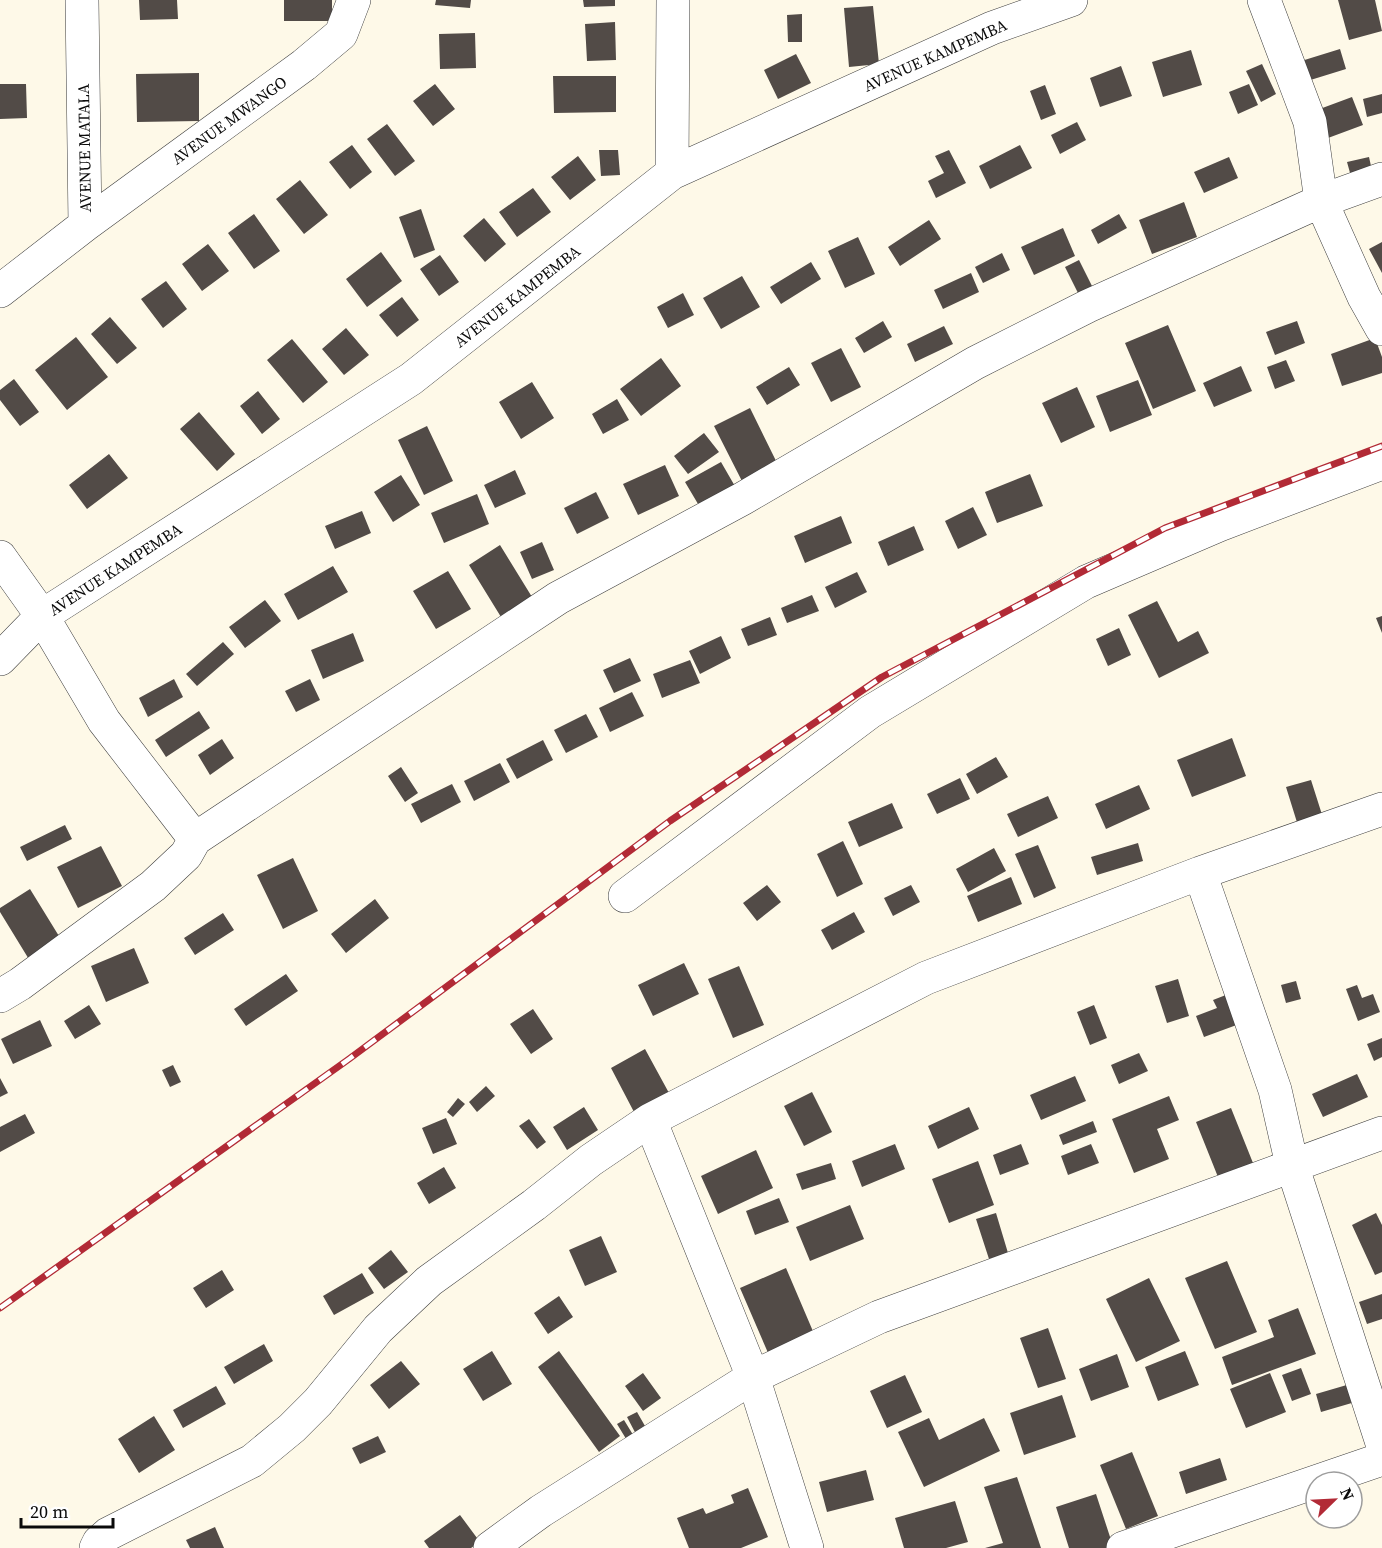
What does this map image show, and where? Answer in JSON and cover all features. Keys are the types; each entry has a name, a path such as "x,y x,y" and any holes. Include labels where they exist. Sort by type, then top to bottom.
{"street":[{"name":"AVENUE MATALA","path":"0,291 85,225 82,0"},
{"name":"AVENUE MWANGO","path":"85,225 304,65 340,34 354,0"},
{"path":"672,173 673,0"},
{"name":"AVENUE KAMPEMBA","path":"0,659 42,616 411,379 672,173 992,28 1071,0"},
{"path":"1264,0 1310,122 1321,201 1364,297 1382,329"},
{"path":"0,996 20,984 153,886 186,855 195,838 558,598 742,499 975,363 1088,306 1321,201 1382,179"},
{"path":"625,896 870,712 1086,582 1219,525 1382,463"},
{"path":"0,556 42,616 104,722 195,838"},
{"path":"96,1548 108,1534 252,1461 292,1428 318,1402 378,1329 429,1281 534,1205 591,1160 650,1120 926,978 1200,873 1382,809"},
{"path":"1200,873 1275,1090 1292,1165 1382,1443"},
{"path":"650,1120 753,1377 807,1548"},
{"path":"490,1548 541,1511 753,1377 879,1317 1382,1133"},
{"path":"1123,1548 1382,1459"}],"building":[{"path":"139,0 177,0 178,19 140,20"},
{"path":"284,0 332,0 332,21 284,21"},
{"path":"436,0 471,0 470,8 435,5"},
{"path":"583,0 615,0 615,6 584,7"},
{"path":"1338,0 1375,0 1382,31 1349,40"},
{"path":"873,6 879,64 849,67 844,8"},
{"path":"802,14 802,42 788,42 787,15"},
{"path":"615,22 616,60 587,61 585,24"},
{"path":"475,33 476,68 440,69 439,34"},
{"path":"1340,49 1346,69 1304,82 1298,62"},
{"path":"1191,50 1202,85 1163,97 1152,62"},
{"path":"796,54 811,83 778,99 764,70"},
{"path":"1262,64 1276,94 1261,102 1246,71"},
{"path":"1121,66 1132,96 1100,107 1090,78"},
{"path":"199,73 199,121 137,122 136,74"},
{"path":"553,76 616,76 616,112 554,113"},
{"path":"0,84 26,84 27,118 0,119"},
{"path":"435,84 455,109 433,126 413,101"},
{"path":"1249,84 1258,105 1238,114 1229,92"},
{"path":"1045,85 1056,114 1041,120 1030,91"},
{"path":"1382,94 1382,113 1367,117 1363,99"},
{"path":"1352,97 1363,125 1328,138 1317,110"},
{"path":"1077,122 1086,140 1060,154 1051,135"},
{"path":"387,124 415,161 395,176 367,139"},
{"path":"352,145 372,172 350,189 329,162"},
{"path":"1020,145 1032,168 990,189 979,166"},
{"path":"599,150 618,150 620,175 601,176"},
{"path":"949,150 966,183 936,198 928,181 944,173 935,156"},
{"path":"578,156 596,180 570,200 551,177"},
{"path":"1229,157 1238,178 1204,193 1194,172"},
{"path":"1369,157 1373,175 1352,180 1347,162"},
{"path":"300,180 328,215 304,234 276,199"},
{"path":"533,188 551,212 517,237 499,212"},
{"path":"1184,202 1197,237 1152,254 1139,220"},
{"path":"421,209 435,250 414,258 399,217"},
{"path":"254,214 280,251 254,269 228,233"},
{"path":"1119,214 1127,228 1098,244 1091,230"},
{"path":"484,218 506,244 485,262 463,236"},
{"path":"929,220 941,239 900,266 888,247"},
{"path":"1063,228 1075,256 1034,275 1021,247"},
{"path":"858,237 875,274 845,288 828,251"},
{"path":"1382,242 1382,273 1369,249"},
{"path":"208,244 229,271 202,291 182,264"},
{"path":"381,252 402,281 367,307 346,279"},
{"path":"1002,253 1010,270 983,283 975,267"},
{"path":"440,255 459,282 439,296 420,269"},
{"path":"1079,260 1093,288 1079,295 1065,267"},
{"path":"811,262 821,279 781,304 770,287"},
{"path":"971,273 979,292 943,309 934,290"},
{"path":"742,276 760,307 721,329 703,298"},
{"path":"166,281 187,309 163,328 141,299"},
{"path":"683,293 694,315 668,328 657,307"},
{"path":"402,297 419,320 397,337 379,315"},
{"path":"110,317 137,348 117,364 91,334"},
{"path":"883,321 892,337 864,353 855,338"},
{"path":"1297,321 1305,343 1275,355 1266,332"},
{"path":"1168,325 1196,391 1153,409 1125,343"},
{"path":"944,326 953,344 915,362 907,344"},
{"path":"346,328 369,355 344,375 322,349"},
{"path":"76,337 108,377 67,410 35,370"},
{"path":"1375,338 1382,357 1382,373 1342,386 1331,354"},
{"path":"292,339 328,382 303,403 267,360"},
{"path":"841,348 861,387 831,402 811,363"},
{"path":"661,358 681,386 641,416 620,389"},
{"path":"1286,360 1295,381 1275,389 1267,367"},
{"path":"1241,366 1252,391 1214,407 1203,383"},
{"path":"789,367 800,385 767,405 756,387"},
{"path":"14,379 39,412 20,426 0,400 0,390"},
{"path":"1138,380 1152,415 1110,432 1096,396"},
{"path":"532,382 554,418 521,439 499,402"},
{"path":"1077,387 1095,427 1061,443 1042,403"},
{"path":"258,391 280,419 262,434 240,406"},
{"path":"617,399 629,420 603,434 592,414"},
{"path":"750,408 781,471 746,489 714,426"},
{"path":"199,412 235,454 217,471 180,429"},
{"path":"427,426 453,481 424,495 398,440"},
{"path":"704,433 719,452 688,474 674,456"},
{"path":"109,454 128,478 87,509 69,485"},
{"path":"721,462 736,488 701,509 685,482"},
{"path":"665,465 679,496 638,515 623,484"},
{"path":"515,470 526,494 495,508 484,485"},
{"path":"1030,474 1043,506 997,523 985,492"},
{"path":"401,475 420,505 393,522 374,492"},
{"path":"596,492 609,518 577,534 564,508"},
{"path":"477,494 489,524 444,543 431,513"},
{"path":"973,507 987,535 958,549 945,521"},
{"path":"362,511 371,533 335,549 325,526"},
{"path":"841,516 852,543 805,563 794,536"},
{"path":"914,526 924,550 888,566 878,542"},
{"path":"542,542 554,570 532,579 520,552"},
{"path":"500,545 532,597 501,617 469,565"},
{"path":"333,566 348,592 298,620 284,594"},
{"path":"448,571 471,609 436,629 413,591"},
{"path":"857,572 867,592 835,608 825,587"},
{"path":"812,595 819,611 787,623 781,608"},
{"path":"265,600 281,621 245,648 229,627"},
{"path":"1157,601 1178,642 1198,631 1209,653 1159,678 1128,615"},
{"path":"1382,616 1382,633 1376,618"},
{"path":"770,617 777,635 748,646 741,629"},
{"path":"1119,628 1131,655 1108,666 1096,639"},
{"path":"353,633 364,661 323,679 311,650"},
{"path":"721,636 731,658 700,674 689,651"},
{"path":"223,642 234,654 197,686 186,674"},
{"path":"630,658 641,681 614,693 603,670"},
{"path":"690,660 700,683 662,698 653,674"},
{"path":"174,679 183,697 148,717 139,698"},
{"path":"310,679 320,700 296,712 285,691"},
{"path":"632,692 644,716 610,732 599,708"},
{"path":"199,711 210,728 166,757 155,740"},
{"path":"586,714 598,737 566,753 554,730"},
{"path":"1232,738 1246,776 1192,797 1177,760"},
{"path":"222,739 234,758 210,775 198,755"},
{"path":"543,740 553,760 517,779 506,759"},
{"path":"996,757 1008,777 977,794 966,774"},
{"path":"500,763 510,782 474,801 464,781"},
{"path":"401,767 418,793 405,802 388,776"},
{"path":"960,778 970,799 937,814 927,794"},
{"path":"1311,780 1325,824 1300,832 1286,787"},
{"path":"452,784 461,802 421,823 411,804"},
{"path":"1139,785 1150,809 1106,829 1095,804"},
{"path":"1048,796 1058,818 1018,837 1007,814"},
{"path":"892,803 903,828 859,847 848,822"},
{"path":"65,825 72,839 27,861 20,847"},
{"path":"843,841 863,884 837,897 817,854"},
{"path":"1138,843 1143,861 1097,875 1091,857"},
{"path":"1038,845 1056,888 1034,898 1015,854"},
{"path":"101,846 122,886 78,908 57,867"},
{"path":"994,848 1006,871 968,892 956,869"},
{"path":"293,858 318,911 283,929 257,875"},
{"path":"1011,877 1022,904 978,922 967,896"},
{"path":"767,885 781,902 757,921 743,903"},
{"path":"911,885 920,902 893,916 884,898"},
{"path":"30,889 62,941 30,961 0,912 0,908"},
{"path":"375,899 389,918 346,953 331,934"},
{"path":"854,912 865,932 832,950 821,930"},
{"path":"223,913 234,930 195,955 184,938"},
{"path":"134,948 149,983 106,1002 91,966"},
{"path":"684,963 699,994 653,1016 638,985"},
{"path":"739,966 764,1025 733,1038 708,979"},
{"path":"286,974 298,991 246,1026 234,1009"},
{"path":"1178,979 1189,1016 1167,1023 1155,986"},
{"path":"1296,981 1301,999 1286,1003 1281,985"},
{"path":"1357,985 1362,998 1373,994 1380,1012 1358,1021 1346,989"},
{"path":"1231,993 1242,1023 1204,1037 1196,1016 1217,1008 1213,1000"},
{"path":"89,1005 101,1024 75,1039 64,1021"},
{"path":"1094,1005 1107,1038 1090,1045 1077,1012"},
{"path":"533,1009 553,1039 531,1054 510,1024"},
{"path":"40,1020 52,1046 13,1064 1,1039"},
{"path":"1382,1038 1382,1057 1374,1061 1367,1044"},
{"path":"645,1049 669,1093 634,1112 611,1068"},
{"path":"1139,1053 1148,1071 1119,1084 1111,1065"},
{"path":"173,1065 181,1082 170,1087 162,1070"},
{"path":"1357,1074 1368,1097 1323,1117 1312,1094"},
{"path":"1075,1076 1086,1101 1041,1120 1030,1095"},
{"path":"0,1078 8,1093 0,1097"},
{"path":"486,1086 495,1096 477,1112 469,1102"},
{"path":"812,1092 832,1132 804,1146 784,1106"},
{"path":"1169,1096 1179,1120 1157,1129 1169,1159 1134,1173 1112,1119"},
{"path":"458,1098 465,1104 453,1117 447,1112"},
{"path":"584,1107 598,1130 567,1150 553,1127"},
{"path":"969,1107 979,1129 938,1149 928,1126"},
{"path":"1231,1108 1253,1163 1218,1177 1196,1122"},
{"path":"25,1114 35,1133 0,1152 0,1127"},
{"path":"446,1118 457,1144 433,1154 422,1128"},
{"path":"529,1119 546,1142 537,1149 519,1126"},
{"path":"1093,1121 1097,1132 1063,1145 1059,1135"},
{"path":"895,1144 905,1169 862,1187 852,1161"},
{"path":"1021,1144 1029,1164 1000,1175 993,1155"},
{"path":"1091,1144 1099,1163 1068,1175 1061,1156"},
{"path":"756,1150 773,1188 718,1214 701,1176"},
{"path":"978,1161 994,1205 949,1223 932,1179"},
{"path":"831,1163 836,1179 802,1190 796,1174"},
{"path":"444,1167 456,1188 429,1204 417,1183"},
{"path":"779,1198 789,1222 755,1235 746,1211"},
{"path":"850,1205 864,1239 810,1261 796,1227"},
{"path":"996,1213 1008,1253 989,1259 976,1219"},
{"path":"1376,1213 1382,1225 1382,1272 1375,1275 1352,1225"},
{"path":"601,1236 617,1272 585,1286 569,1250"},
{"path":"391,1250 408,1272 384,1289 368,1268"},
{"path":"1227,1261 1257,1332 1215,1349 1185,1278"},
{"path":"786,1268 818,1343 772,1362 740,1288"},
{"path":"222,1270 234,1290 206,1308 193,1288"},
{"path":"362,1273 374,1293 334,1315 323,1296"},
{"path":"1149,1278 1180,1341 1136,1362 1106,1299"},
{"path":"1382,1294 1382,1319 1367,1324 1359,1302"},
{"path":"559,1296 573,1317 548,1334 534,1313"},
{"path":"1298,1308 1316,1354 1232,1385 1222,1357 1274,1337 1268,1320"},
{"path":"1048,1328 1066,1379 1038,1388 1020,1338"},
{"path":"264,1344 273,1361 234,1384 224,1367"},
{"path":"492,1351 512,1384 483,1401 463,1369"},
{"path":"559,1351 620,1436 599,1452 538,1367"},
{"path":"1185,1351 1199,1385 1158,1401 1145,1367"},
{"path":"1117,1354 1129,1387 1091,1401 1079,1369"},
{"path":"401,1361 420,1384 389,1409 370,1385"},
{"path":"1301,1368 1311,1394 1292,1401 1282,1375"},
{"path":"643,1373 661,1398 643,1411 625,1386"},
{"path":"1270,1373 1286,1412 1246,1428 1230,1389"},
{"path":"905,1375 922,1412 887,1428 870,1391"},
{"path":"1357,1382 1362,1400 1321,1412 1316,1394"},
{"path":"216,1386 226,1404 183,1428 173,1410"},
{"path":"1062,1395 1076,1437 1024,1455 1010,1413"},
{"path":"637,1412 649,1433 638,1438 627,1417"},
{"path":"154,1416 175,1450 139,1473 118,1439"},
{"path":"929,1418 939,1440 984,1418 1000,1451 924,1487 898,1432"},
{"path":"624,1420 635,1438 628,1442 617,1424"},
{"path":"378,1436 386,1452 360,1464 352,1448"},
{"path":"1132,1452 1158,1516 1126,1529 1100,1465"},
{"path":"1220,1458 1227,1480 1186,1494 1179,1472"},
{"path":"866,1470 874,1500 827,1512 819,1482"},
{"path":"1017,1477 1041,1548 985,1548 1003,1543 984,1487"},
{"path":"748,1488 768,1537 741,1548 689,1548 677,1518 703,1508 706,1514 734,1503 731,1495"},
{"path":"1096,1494 1113,1546 1069,1548 1056,1507"},
{"path":"955,1501 968,1542 946,1548 904,1548 895,1518"},
{"path":"460,1515 480,1542 471,1548 429,1548 424,1541"},
{"path":"215,1527 224,1548 190,1548 186,1540"}],"railway":[{"path":"0,1308 349,1059 670,821 882,677 1165,528 1382,446"}]}
